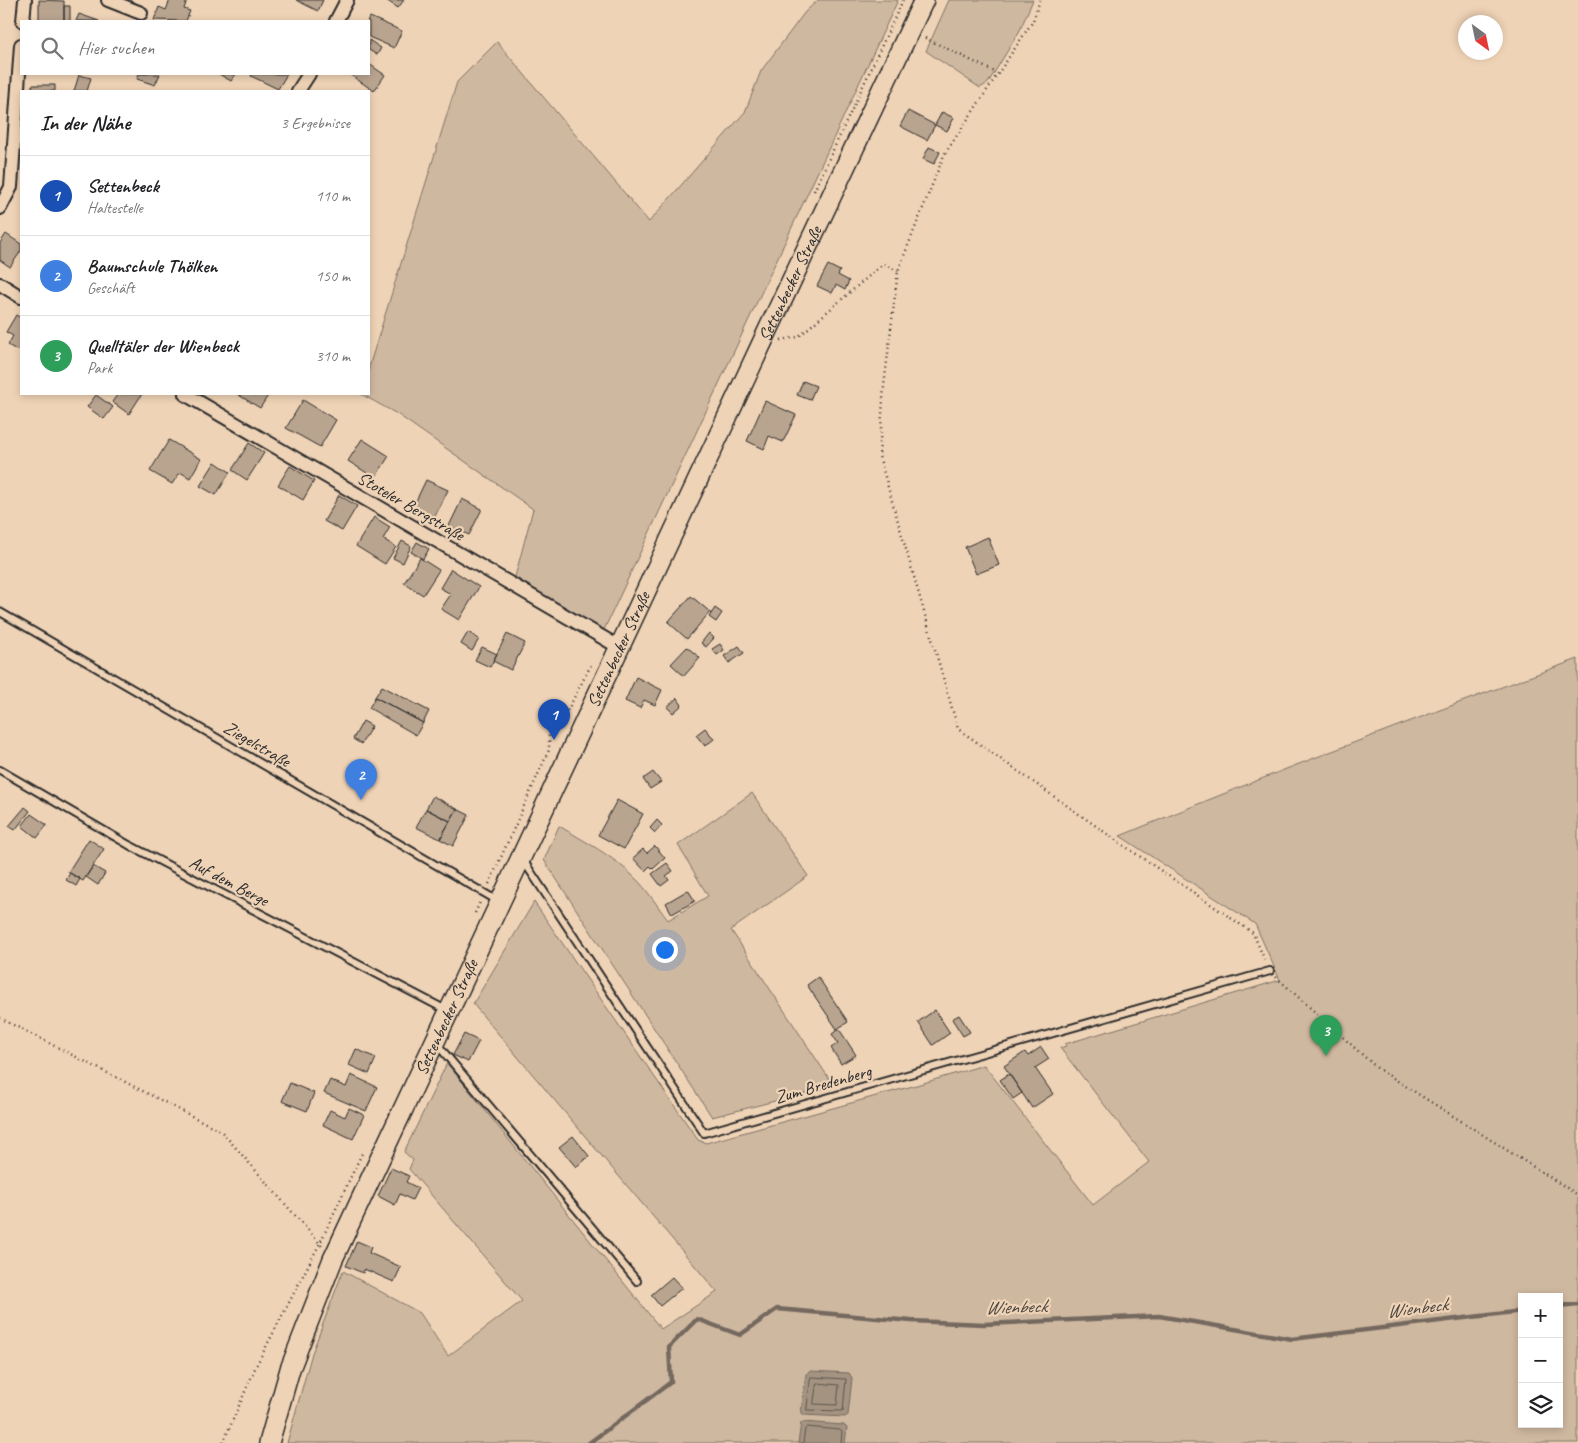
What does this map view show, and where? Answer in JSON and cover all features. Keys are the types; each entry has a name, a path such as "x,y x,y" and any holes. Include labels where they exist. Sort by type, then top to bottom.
{"main road":[{"name":"Settenbecker Straße","path":"269,1443 290,1369 333,1260 449,1012 492,898 521,857 924,0"}],"street":[{"path":"23,20 25,0"},
{"path":"108,0 141,13"},
{"path":"337,20 347,0"},
{"path":"0,208 11,187 20,59"},
{"path":"299,90 308,75"},
{"path":"0,284 20,296"},
{"name":"Stoteler Bergstraße","path":"187,395 619,647"}],"lane":[{"name":"Ziegelstraße","path":"0,612 492,898"},
{"name":"Auf dem Berge","path":"0,770 129,845 449,1012"},
{"name":"Zum Bredenberg","path":"521,857 704,1133 1270,971"},
{"path":"434,1041 637,1280"}],"path":[{"path":"811,196 903,0"},
{"path":"1040,0 1033,21 944,155 898,271 884,386 879,456 958,729 1123,845 1253,933 1270,971 1377,1068 1578,1195"},
{"path":"923,38 997,73"},
{"path":"762,343 798,337 883,264 898,271"},
{"path":"473,918 492,898 549,750 549,728 563,719 592,663"},
{"path":"0,1018 221,1131 333,1260"},
{"path":"223,1443 256,1366 320,1243 366,1146"}],"shaded area":[{"path":"818,0 898,0 603,632 515,577 533,509 397,414 363,395 370,395 370,364 457,82 497,42 649,222 745,112 761,71 805,12"},
{"path":"949,0 1033,0 1019,32 988,83 980,88 926,51"},
{"path":"1578,659 1578,1443 287,1443 312,1353 343,1271 420,1313 448,1356 522,1301 409,1169 413,1160 404,1152 447,1063 661,1329 717,1292 473,1004 534,902 698,1140 706,1143 984,1065 1093,1205 1149,1162 1060,1048 1066,1046 1065,1044 1280,980 1255,924 1120,836 1405,723"},
{"path":"752,793 808,876 731,930 834,1086 712,1117 544,860 559,826 599,850 627,870 644,887 668,920 708,896 678,845"}],"water":[{"path":"810,1371 849,1373 852,1378 848,1415 845,1417 804,1415 801,1412 806,1374"},
{"path":"801,1423 844,1425 847,1428 845,1443 798,1443"}],"building":[{"path":"39,0 64,1 64,20 39,20"},
{"path":"170,0 187,0 184,9 190,11 186,20 154,20 159,7 166,10"},
{"path":"296,0 323,0 318,11"},
{"path":"386,0 404,0 398,8"},
{"path":"64,6 70,6 70,20 64,20"},
{"path":"79,14 96,20 76,20"},
{"path":"370,17 402,31 394,48 370,37 370,20 368,20"},
{"path":"370,41 381,48 377,55 370,51"},
{"path":"370,65 385,75 374,91 350,75 370,75"},
{"path":"79,75 91,78 87,90 74,90"},
{"path":"139,75 160,75 155,85 137,79"},
{"path":"221,75 235,75 231,81"},
{"path":"252,75 286,75 278,89"},
{"path":"32,85 55,85 55,90 32,90"},
{"path":"908,111 935,125 927,140 900,126"},
{"path":"942,112 954,118 947,131 935,125"},
{"path":"929,147 940,152 934,164 923,159"},
{"path":"6,234 20,243 20,252 10,267 0,260 0,243"},
{"path":"828,265 840,271 838,275 849,281 845,290 836,285 832,293 817,286"},
{"path":"16,315 20,317 20,346 18,351 8,345 13,336 6,332"},
{"path":"803,381 816,386 810,400 797,395"},
{"path":"96,395 113,407 104,419 87,407"},
{"path":"117,395 141,395 129,414 112,402"},
{"path":"239,395 268,395 260,408"},
{"path":"303,400 336,420 320,447 286,428"},
{"path":"765,401 796,415 783,442 769,436 764,449 747,441"},
{"path":"362,439 389,456 375,478 348,461"},
{"path":"169,440 201,459 190,478 180,472 172,484 150,471"},
{"path":"249,443 264,453 247,480 232,470"},
{"path":"215,462 230,472 216,495 200,486"},
{"path":"290,466 314,481 303,500 278,485"},
{"path":"426,480 448,490 434,518 413,507"},
{"path":"339,495 357,506 342,531 324,521"},
{"path":"462,499 482,509 469,535 449,526"},
{"path":"374,517 390,527 383,539 396,547 385,564 356,546"},
{"path":"988,537 999,565 976,574 965,547"},
{"path":"402,541 411,546 403,563 393,558"},
{"path":"417,542 429,549 423,559 411,552"},
{"path":"420,558 439,570 423,595 404,583"},
{"path":"451,569 479,587 459,620 441,609 451,594 440,588"},
{"path":"691,596 710,612 687,639 668,622"},
{"path":"715,608 722,613 716,622 709,617"},
{"path":"468,632 479,639 472,651 461,644"},
{"path":"709,633 714,638 706,647 701,643"},
{"path":"507,634 525,643 511,670 493,661"},
{"path":"720,644 724,650 717,655 712,649"},
{"path":"739,646 744,653 729,663 724,656"},
{"path":"482,647 497,654 490,667 475,660"},
{"path":"687,647 700,658 684,676 671,664"},
{"path":"636,677 662,690 655,705 644,700 640,708 625,701"},
{"path":"382,686 429,711 423,723 375,697"},
{"path":"375,697 423,723 416,735 369,708"},
{"path":"677,698 682,705 673,713 667,707"},
{"path":"363,721 372,726 361,744 353,739"},
{"path":"705,728 714,739 705,746 696,735"},
{"path":"653,772 661,782 650,789 643,779"},
{"path":"433,796 457,809 450,821 426,809"},
{"path":"617,800 643,814 624,849 598,835"},
{"path":"25,807 30,811 15,830 9,826"},
{"path":"426,809 450,821 440,839 416,827"},
{"path":"457,809 469,815 453,846 440,839"},
{"path":"31,814 47,825 37,838 22,826"},
{"path":"657,820 662,825 655,833 650,828"},
{"path":"89,839 104,849 83,881 68,872"},
{"path":"655,846 665,858 653,869 650,866 645,871 633,858 643,849 647,853"},
{"path":"667,863 673,871 666,876 669,880 661,886 652,874"},
{"path":"93,866 105,873 98,885 86,877"},
{"path":"70,873 80,879 76,886 66,880"},
{"path":"688,890 695,901 672,914 666,903"},
{"path":"818,977 848,1022 837,1029 807,985"},
{"path":"935,1010 950,1033 933,1045 918,1022"},
{"path":"959,1015 970,1032 963,1036 952,1019"},
{"path":"839,1029 856,1055 841,1064 831,1048 838,1043 832,1034"},
{"path":"464,1034 479,1041 468,1062 453,1055"},
{"path":"1041,1047 1049,1059 1035,1068 1053,1094 1032,1108 1004,1066 1025,1052 1028,1056"},
{"path":"356,1049 376,1058 369,1074 349,1065"},
{"path":"1009,1074 1022,1093 1013,1099 1000,1080"},
{"path":"351,1075 377,1087 366,1111 324,1093 330,1080 346,1087"},
{"path":"290,1083 314,1093 307,1111 282,1101"},
{"path":"349,1108 364,1115 353,1139 323,1125 330,1110 345,1117"},
{"path":"573,1136 589,1156 576,1167 559,1147"},
{"path":"391,1168 409,1176 406,1182 418,1188 412,1200 400,1194 395,1205 378,1196"},
{"path":"357,1241 371,1247 369,1253 401,1267 394,1282 364,1269 363,1273 346,1266"},
{"path":"672,1277 682,1288 660,1306 651,1295"}],"waterway":[{"name":"Wienbeck","path":"1563,1306 1578,1304"},
{"name":"Wienbeck","path":"589,1443 671,1382 669,1347 697,1319 740,1335 777,1309 911,1321 984,1324 1159,1316 1292,1339 1518,1311"}],"place":[{"name":"Settenbeck","path":"554,740"},
{"name":"Baumschule Thölken","path":"361,800"},
{"name":"Quelltäler der Wienbeck","path":"1326,1056"}]}
